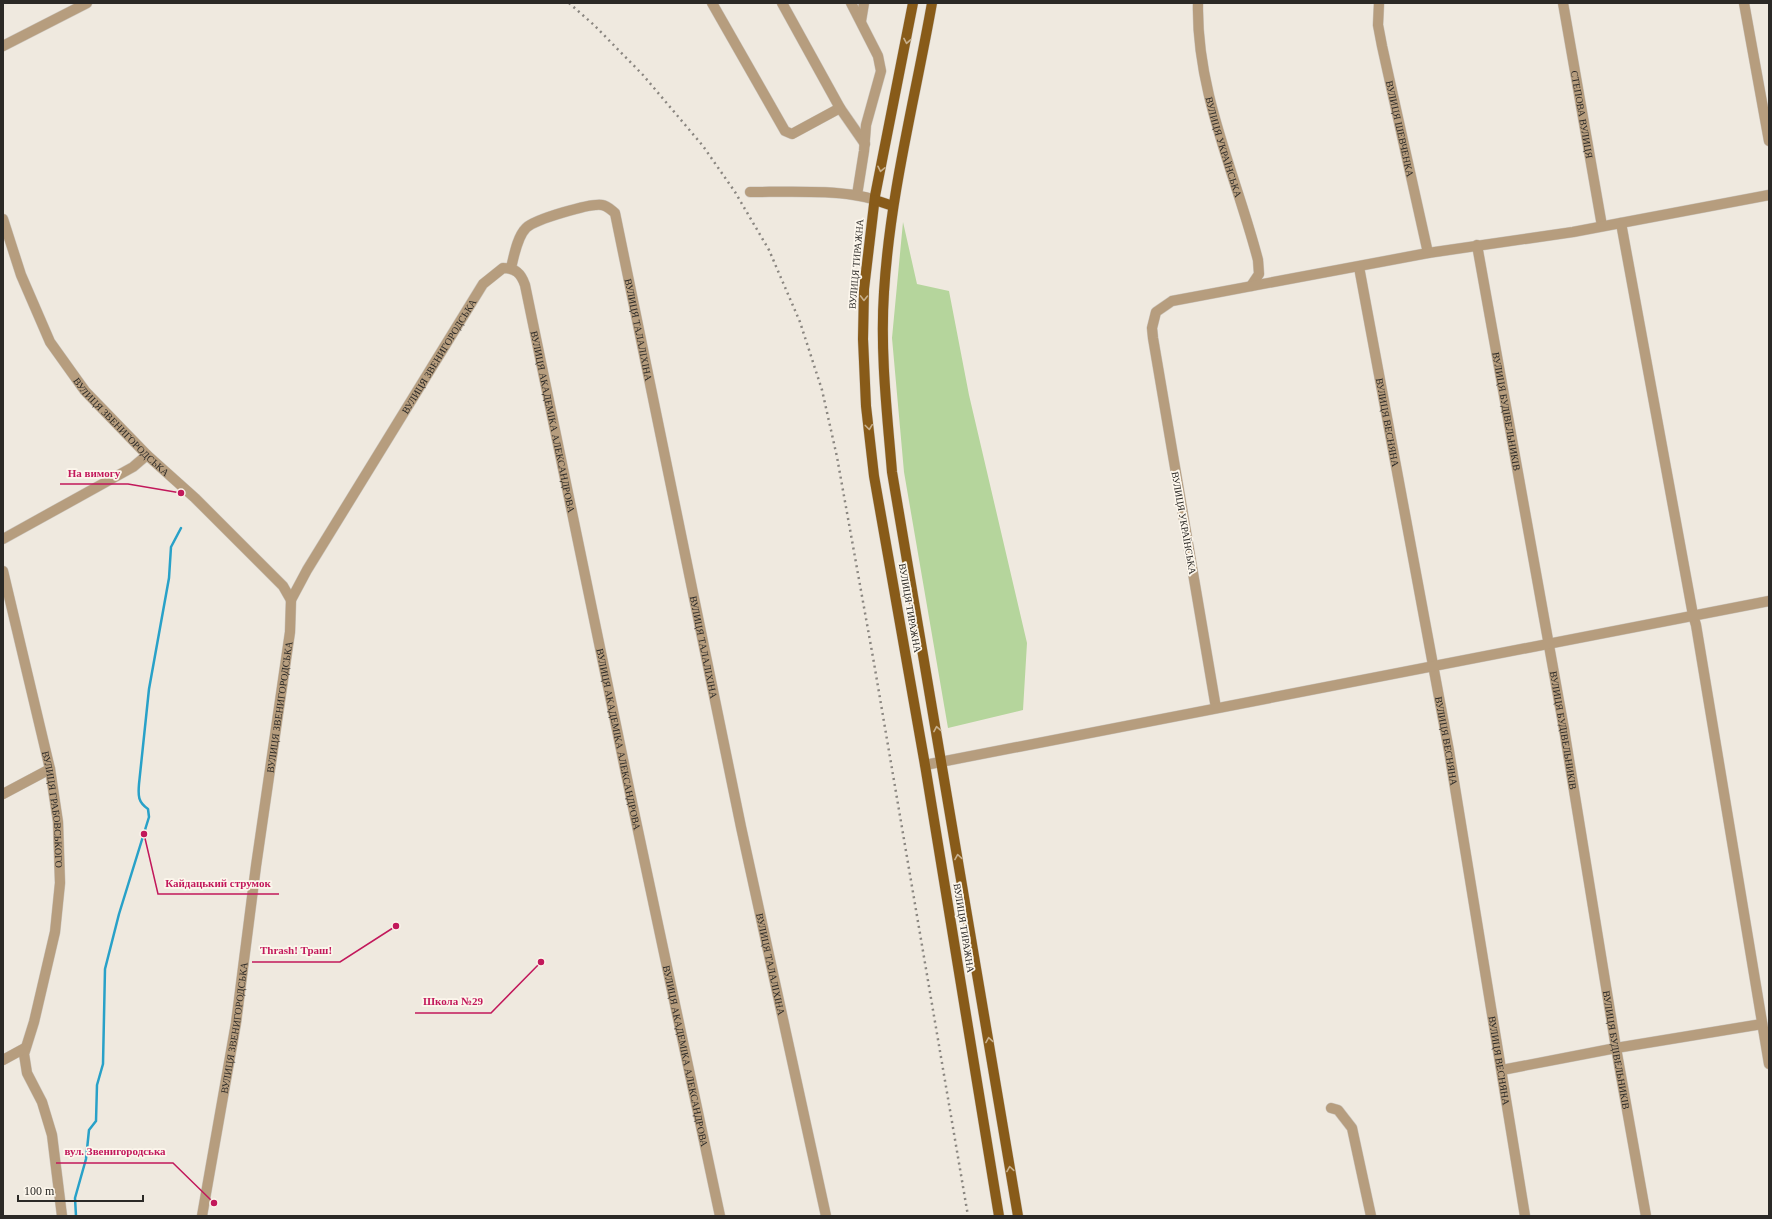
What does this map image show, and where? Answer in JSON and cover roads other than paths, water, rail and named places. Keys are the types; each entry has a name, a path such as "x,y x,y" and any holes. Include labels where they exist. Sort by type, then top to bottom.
{"main road":[{"name":"ВУЛИЦЯ ТИРАЖНА","path":"913,3 875,200 864,289 863,338 866,406 874,476 925,765 999,1216"},
{"name":"ВУЛИЦЯ ТИРАЖНА","path":"932,3 893,206 884,291 882,336 892,465 1018,1216"},
{"path":"875,200 893,206"}],"street":[{"path":"3,46 87,3"},
{"path":"712,3 786,131 792,134 840,108"},
{"path":"782,3 840,108 865,144"},
{"path":"850,3 861,21 878,56 881,71 866,125 865,144 856,195"},
{"path":"861,21 864,3"},
{"name":"ВУЛИЦЯ УКРАЇНСЬКА","path":"1198,3 1201,56 1220,138 1258,260 1259,274 1251,286"},
{"name":"ВУЛИЦЯ ШЕВЧЕНКА","path":"1379,3 1378,25 1382,46 1428,253"},
{"name":"СТЕПОВА ВУЛИЦЯ","path":"1563,3 1602,226"},
{"path":"1744,3 1769,141"},
{"path":"750,192 801,192 856,195 875,200"},
{"name":"ВУЛИЦЯ УКРАЇНСЬКА","path":"1216,708 1153,338 1156,312 1172,301 1428,253 1477,245 1537,238 1769,195"},
{"name":"ВУЛИЦЯ ТАЛАЛІХІНА","path":"511,268 521,234 527,227 535,222 554,215 601,205 609,207 615,213 741,827 826,1216"},
{"name":"ВУЛИЦЯ ЗВЕНИГОРОДСЬКА","path":"3,219 21,275 50,342 85,391 147,455 195,498 283,586 291,600"},
{"path":"1621,222 1702,658 1769,1064"},
{"name":"ВУЛИЦЯ БУДІВЕЛЬНИКІВ","path":"1477,245 1547,644 1564,729 1616,1048 1646,1216"},
{"name":"ВУЛИЦЯ ВЕСНЯНА","path":"1359,267 1449,751 1526,1216"},
{"name":"ВУЛИЦЯ ЗВЕНИГОРОДСЬКА","path":"202,1216 241,993 256,866 290,632 291,600 307,570 483,284 503,268 511,268"},
{"name":"ВУЛИЦЯ АКАДЕМІКА АЛЕКСАНДРОВА","path":"511,268 516,270 522,277 528,296 630,793 720,1216"},
{"path":"3,538 133,467 147,455"},
{"name":"ВУЛИЦЯ ГРАБОВСЬКОГО","path":"3,571 50,769 58,822 60,853 55,932 34,1022 24,1048"},
{"path":"925,765 1769,601"},
{"path":"3,794 50,769"},
{"path":"1502,1070 1616,1048 1762,1024"},
{"path":"3,1060 24,1048 27,1073 42,1102 52,1135 62,1216"},
{"path":"1331,1108 1338,1110 1352,1128 1371,1216"}],"waterway":[{"path":"76,1216 75,1198 86,1159 89,1130 96,1121 97,1085 103,1064 105,969 119,914 149,817 148,809 142,804 139,798 139,784 149,689 169,578 171,547 181,528"}],"railway":[{"path":"569,3 594,25 643,75 703,146 735,192 769,250 800,322 822,390 837,457 874,663 968,1216"}],"place":[{"name":"На вимогу","path":"181,493"},
{"name":"Кайдацький струмок","path":"144,834"},
{"name":"Thrash! Траш!","path":"396,926"},
{"name":"Школа №29","path":"541,962"},
{"name":"вул. Звенигородська","path":"214,1203"}]}
